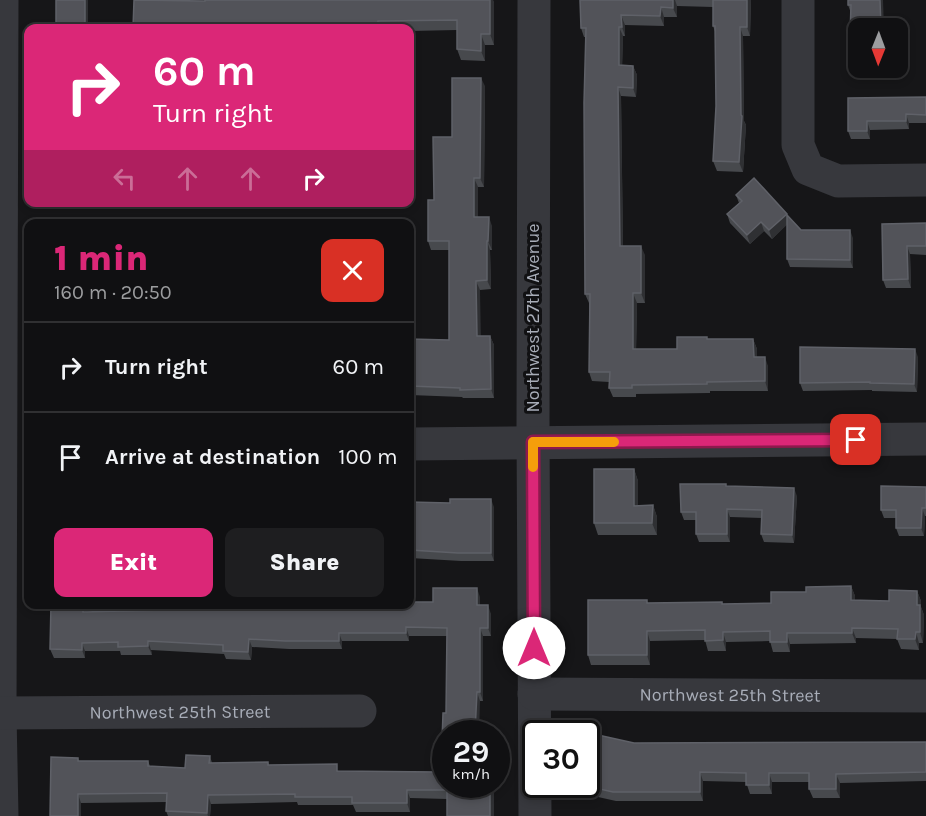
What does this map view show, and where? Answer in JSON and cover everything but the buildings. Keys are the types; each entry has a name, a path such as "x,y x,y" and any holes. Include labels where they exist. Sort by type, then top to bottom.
{"street":[{"path":"2,0 16,195 0,714 2,816"},
{"name":"Northwest 27th Avenue","path":"534,0 535,816"},
{"path":"798,0 798,145 808,169 838,181 926,180"},
{"path":"414,444 926,439"},
{"name":"Northwest 25th Street","path":"534,694 926,696"},
{"name":"Northwest 25th Street","path":"0,714 360,711"}],"slow traffic":[{"path":"533,467 533,442 614,442"}],"route":[{"path":"534,648 533,442 856,440"}]}
